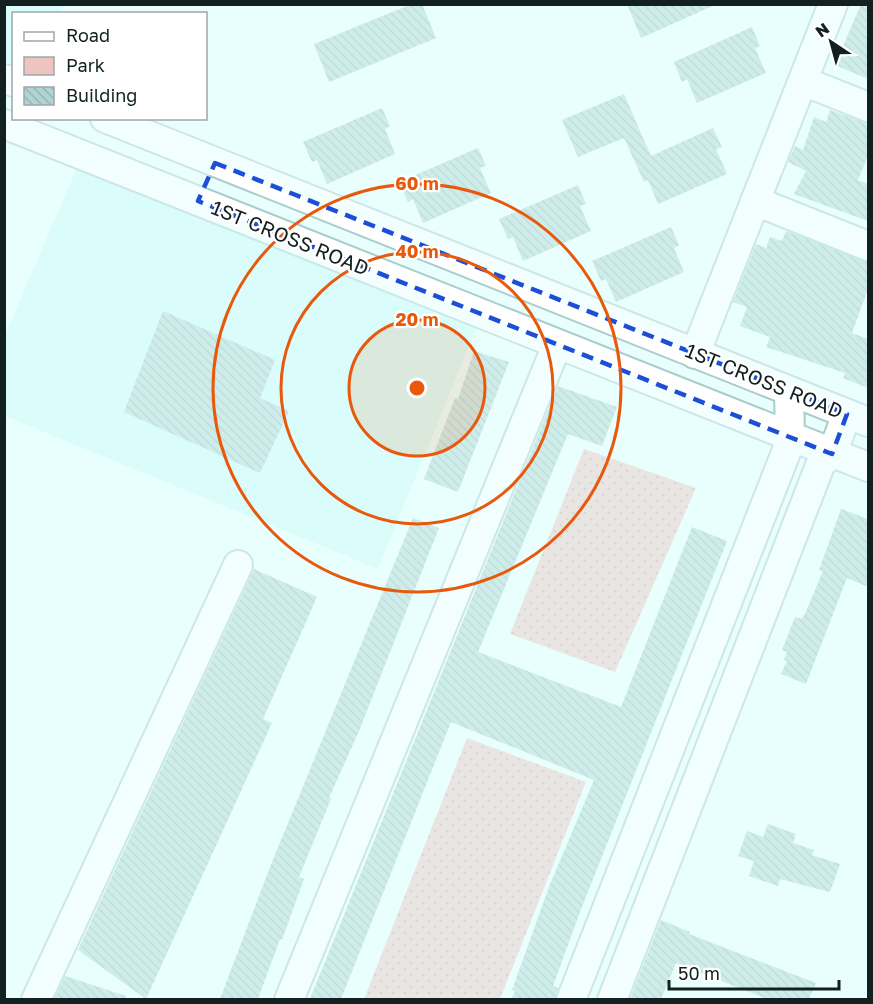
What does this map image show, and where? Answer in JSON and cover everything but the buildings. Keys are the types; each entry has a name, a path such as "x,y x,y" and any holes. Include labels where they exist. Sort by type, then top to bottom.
{"street":[{"path":"695,354 833,4"},
{"path":"803,81 868,107"},
{"name":"1ST CROSS ROAD","path":"110,120 858,418"},
{"name":"1ST CROSS ROAD","path":"4,124 790,438 868,467"},
{"path":"198,201 215,162"},
{"path":"755,201 868,246"},
{"path":"289,999 566,348"},
{"path":"571,999 790,438 789,392"},
{"path":"612,999 821,464 832,454 858,418"},
{"path":"36,999 238,565"}],"highlighted area":[{"path":"215,163 847,414 832,454 198,201"}],"shaded area":[{"path":"4,5 64,5 60,12 12,12 12,64 5,61"},
{"path":"80,161 477,326 378,569 5,416 5,335"}],"green space":[{"path":"584,449 696,488 615,672 510,634"},
{"path":"467,738 586,782 500,999 364,999"}]}
